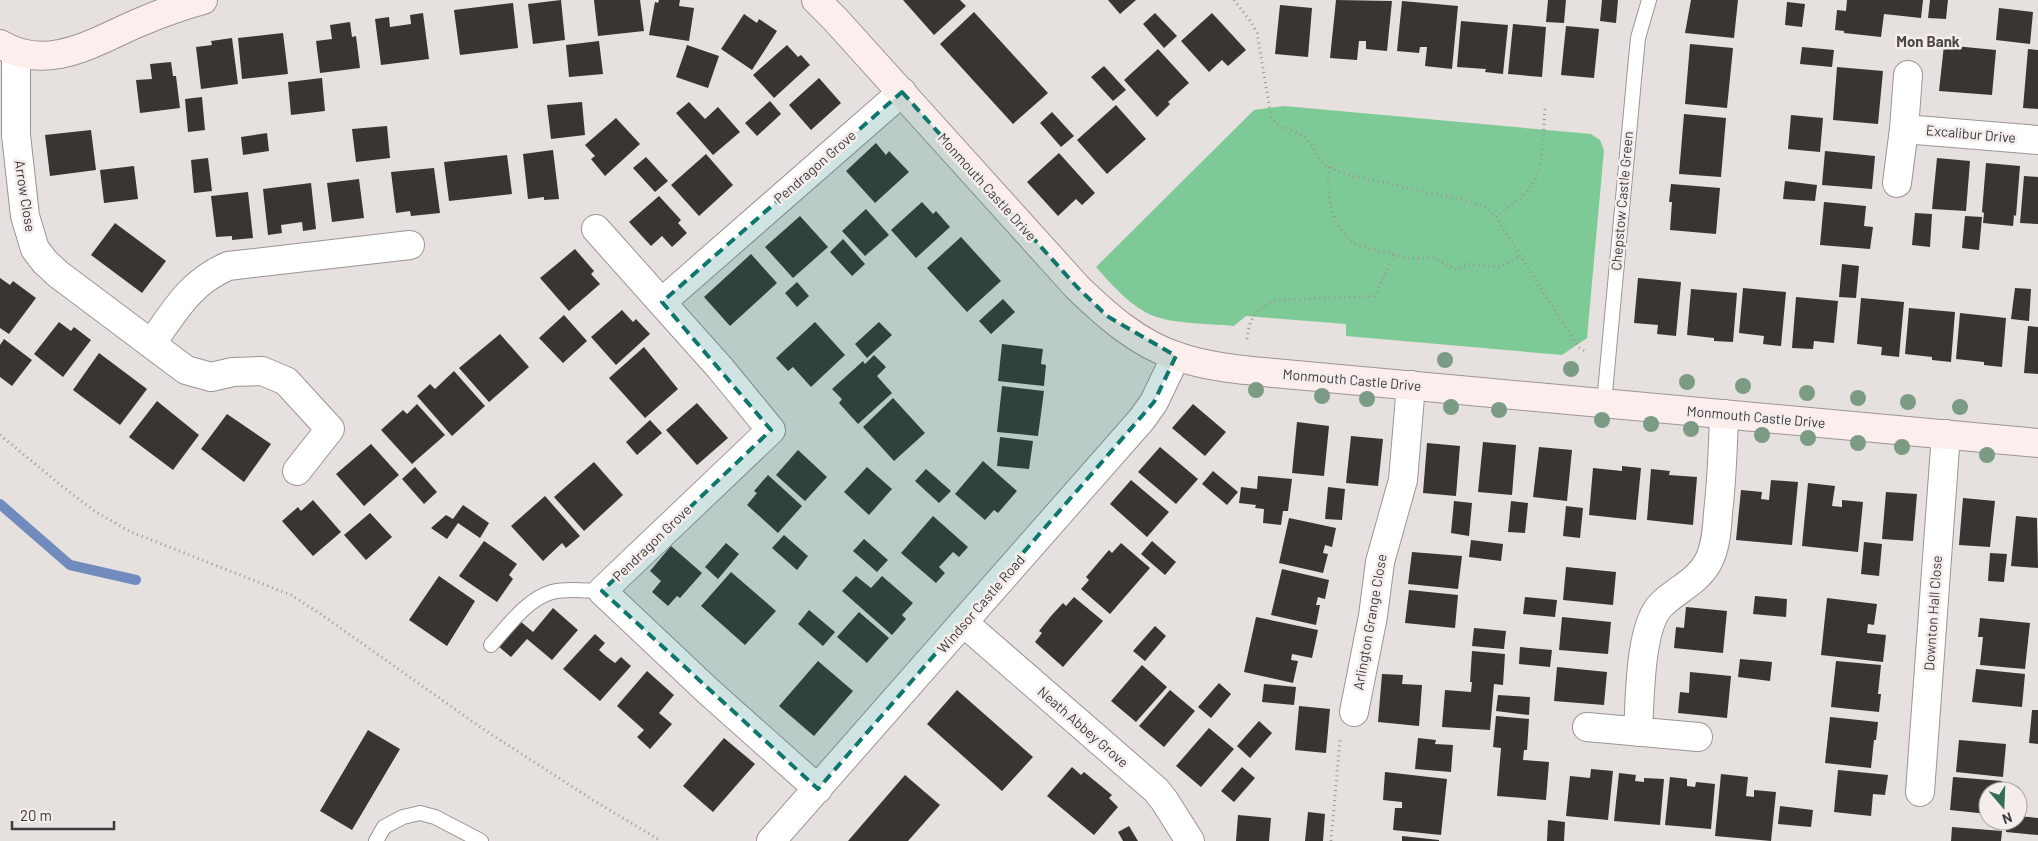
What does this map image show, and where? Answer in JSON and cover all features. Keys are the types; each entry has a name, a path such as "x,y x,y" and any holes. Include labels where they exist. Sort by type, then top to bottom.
{"street":[{"path":"8,48 37,56 58,55 78,50 160,14 203,0"},
{"name":"Monmouth Castle Drive","path":"816,0 902,92 1077,287 1107,316 1139,338 1176,356 1244,370 2038,443"},
{"name":"Arrow Close","path":"8,48 25,216 35,248 45,262 58,274 186,370 211,378 233,372 262,371 286,381 330,430 297,471"},
{"path":"1897,183 1908,75"},
{"name":"Pendragon Grove","path":"662,302 902,92"},
{"name":"Excalibur Drive","path":"1904,129 2038,140"},
{"name":"Pendragon Grove","path":"596,229 721,369 771,430 602,591 708,691 818,789"},
{"path":"151,344 197,284 211,273 228,266 410,244"},
{"name":"Windsor Castle Road","path":"782,837 818,789 1142,419 1154,402 1176,356"},
{"name":"Arlington Grange Close","path":"1354,712 1373,616 1380,562 1403,480 1411,385"},
{"path":"1638,732 1641,671 1649,629 1662,604 1698,576 1709,559 1715,542 1721,492 1724,414"},
{"name":"Downton Hall Close","path":"1920,792 1946,434"},
{"name":"Neath Abbey Grove","path":"964,623 1156,790 1190,841"},
{"path":"1587,727 1698,737"}],"lane":[{"name":"Chepstow Castle Green","path":"1604,403 1636,53 1638,38 1649,0"},
{"path":"490,645 532,602 544,595 565,591 602,591"},
{"path":"376,841 384,827 403,817 420,813 435,817 481,841"}],"path":[{"path":"1234,0 1257,33 1271,116 1276,125 1285,130 1298,132 1308,140 1320,159 1329,167 1346,174 1472,202 1485,207 1496,217 1578,347 1585,352 1608,353"},
{"path":"1496,217 1527,191 1537,176 1545,108"},
{"path":"1329,167 1327,180 1333,214 1351,242 1357,245 1394,255 1433,258 1457,270 1469,264 1500,267 1520,256"},
{"path":"1244,370 1248,328 1254,314 1266,303 1280,300 1376,296 1394,255"},
{"path":"0,435 96,512 131,532 291,595 483,729 593,800 661,841"},
{"path":"1331,841 1343,710 1354,712"}],"highlighted area":[{"path":"902,92 1077,287 1107,316 1176,356 1154,402 818,789 602,591 771,430 662,302"}],"green space":[{"path":"1284,106 1591,134 1600,140 1604,150 1587,338 1562,355 1346,336 1346,324 1246,316 1234,326 1188,323 1154,316 1131,303 1096,267 1254,110"}],"building":[{"path":"561,0 565,40 533,44 528,4"},
{"path":"594,0 640,0 644,31 598,36"},
{"path":"659,0 680,0 679,6 694,8 689,41 649,35 655,2 658,3"},
{"path":"903,0 960,0 966,6 934,35"},
{"path":"1108,0 1136,0 1120,14"},
{"path":"1336,0 1392,1 1387,51 1366,49 1366,41 1359,41 1357,60 1330,58"},
{"path":"1548,0 1566,0 1564,23 1546,22"},
{"path":"1602,0 1618,0 1616,23 1600,21"},
{"path":"1691,0 1738,0 1734,38 1685,33"},
{"path":"1847,0 1923,0 1921,18 1884,14 1881,37 1844,33 1844,31 1835,30 1837,10 1846,11"},
{"path":"1930,0 1948,0 1946,19 1928,18"},
{"path":"1402,1 1458,6 1452,69 1425,66 1427,47 1420,47 1419,53 1397,51"},
{"path":"1787,2 1805,4 1802,27 1785,25"},
{"path":"513,3 518,48 460,55 454,10"},
{"path":"1280,5 1312,8 1308,57 1275,54"},
{"path":"1999,8 2033,12 2030,44 1996,40"},
{"path":"974,12 1048,93 1013,124 940,44"},
{"path":"423,13 429,59 381,65 375,19 389,17 390,27 411,24 410,15"},
{"path":"1155,13 1177,36 1164,48 1143,24"},
{"path":"1212,13 1246,50 1228,66 1222,60 1209,72 1181,41"},
{"path":"744,14 757,23 759,19 777,31 752,70 721,49"},
{"path":"1461,21 1508,25 1503,74 1485,72 1486,69 1457,67"},
{"path":"350,22 352,37 356,36 360,68 320,73 316,41 332,39 330,25"},
{"path":"1513,24 1546,27 1542,77 1508,74"},
{"path":"1566,26 1599,29 1594,78 1561,75"},
{"path":"283,33 288,74 242,79 238,38"},
{"path":"232,38 238,84 201,89 196,47 212,45 211,41"},
{"path":"599,41 603,74 569,77 566,45"},
{"path":"1690,44 1733,48 1727,108 1685,104"},
{"path":"687,45 719,56 708,88 676,77"},
{"path":"787,45 798,57 801,55 810,65 774,98 753,75"},
{"path":"1944,45 1996,50 1992,95 1939,91"},
{"path":"1802,47 1834,50 1832,67 1800,64"},
{"path":"1158,49 1189,83 1168,102 1170,104 1157,117 1124,80"},
{"path":"2028,49 2038,50 2038,109 2023,108"},
{"path":"171,62 173,76 176,76 180,108 140,113 136,80 152,79 150,64"},
{"path":"1104,66 1126,90 1113,101 1091,77"},
{"path":"1837,67 1883,71 1878,124 1833,120"},
{"path":"322,78 325,111 291,115 288,82"},
{"path":"819,78 841,103 811,130 789,105"},
{"path":"202,97 205,130 188,132 185,99"},
{"path":"770,101 781,114 757,136 745,123"},
{"path":"582,102 585,135 551,139 547,105"},
{"path":"689,102 705,119 718,107 740,132 713,155 676,113"},
{"path":"1116,105 1146,139 1107,174 1077,140"},
{"path":"1052,112 1074,136 1061,147 1040,123"},
{"path":"1684,114 1726,118 1721,177 1679,174"},
{"path":"1791,115 1823,118 1820,152 1788,149"},
{"path":"616,118 640,144 605,176 591,159 595,156 585,145"},
{"path":"387,126 390,158 356,162 352,129"},
{"path":"91,130 96,170 50,176 45,135"},
{"path":"267,133 269,151 243,155 241,137"},
{"path":"876,143 886,155 889,151 909,172 875,203 846,171"},
{"path":"553,150 559,199 544,200 544,197 528,199 523,154"},
{"path":"1825,151 1875,156 1872,189 1822,185"},
{"path":"1059,153 1095,193 1082,205 1076,199 1058,216 1027,182"},
{"path":"706,154 733,185 699,216 671,185"},
{"path":"507,155 512,194 449,201 444,162"},
{"path":"646,157 668,181 655,192 633,168"},
{"path":"208,158 212,191 194,193 191,160"},
{"path":"1937,158 1970,161 1966,211 1932,209"},
{"path":"1986,163 2020,166 2016,216 2014,215 2013,226 1983,223 1984,213 1982,212"},
{"path":"134,166 138,199 104,203 100,170"},
{"path":"434,168 440,213 411,216 410,211 396,213 391,172"},
{"path":"2024,176 2038,177 2038,224 2020,223"},
{"path":"359,179 364,218 332,222 327,183"},
{"path":"1785,181 1817,185 1815,201 1783,199"},
{"path":"311,183 316,229 303,231 302,222 281,225 282,233 268,235 263,189"},
{"path":"1671,184 1720,188 1716,234 1670,230 1672,202 1669,202"},
{"path":"248,192 253,238 232,240 232,236 216,237 211,196"},
{"path":"659,196 681,220 678,223 687,233 672,247 662,236 651,246 629,222"},
{"path":"922,202 933,214 936,211 950,227 916,258 891,230"},
{"path":"1824,202 1866,206 1864,226 1873,227 1870,249 1820,245"},
{"path":"866,209 889,235 865,256 842,231"},
{"path":"1915,213 1932,214 1930,247 1912,245"},
{"path":"800,216 828,247 793,278 765,247"},
{"path":"1965,216 1982,217 1979,250 1962,248"},
{"path":"115,223 166,261 142,293 91,255"},
{"path":"961,237 1001,281 967,312 927,268"},
{"path":"843,239 865,264 852,276 830,252"},
{"path":"575,249 594,271 591,274 600,284 569,311 540,278"},
{"path":"751,254 777,283 730,326 704,297"},
{"path":"1842,264 1859,266 1856,298 1839,297"},
{"path":"0,278 10,285 13,281 36,298 9,334 0,328"},
{"path":"1638,278 1681,282 1676,336 1657,334 1658,325 1634,323"},
{"path":"797,282 809,296 797,307 785,293"},
{"path":"1743,288 1786,292 1781,346 1763,344 1764,336 1739,333"},
{"path":"2015,288 2031,289 2029,321 2011,319"},
{"path":"1691,289 1737,293 1733,342 1714,341 1714,338 1687,335"},
{"path":"1796,297 1838,301 1834,343 1814,341 1813,349 1792,348"},
{"path":"1861,298 1904,302 1899,357 1881,355 1882,347 1857,344"},
{"path":"1003,299 1015,312 991,334 979,321"},
{"path":"1909,308 1955,312 1951,362 1932,360 1932,357 1905,354"},
{"path":"622,310 633,322 636,319 650,334 616,365 591,337"},
{"path":"1960,313 2006,318 2002,367 1984,365 1984,362 1956,359"},
{"path":"564,315 587,341 563,363 539,338"},
{"path":"59,322 71,331 74,327 91,340 63,377 34,354"},
{"path":"815,322 845,355 811,387 793,367 788,371 776,358"},
{"path":"879,322 892,335 867,358 855,344"},
{"path":"2028,326 2038,327 2038,374 2024,373"},
{"path":"500,334 529,367 489,402 459,368"},
{"path":"4,339 32,360 12,386 0,377 0,345"},
{"path":"1002,344 1043,349 1041,364 1046,365 1044,386 998,381"},
{"path":"644,347 678,389 645,418 609,378"},
{"path":"99,353 147,389 120,425 73,390"},
{"path":"874,355 886,367 877,376 892,393 858,424 839,403 842,399 832,389 863,361 865,364"},
{"path":"454,371 485,406 452,436 417,396 430,384 435,389"},
{"path":"1002,386 1044,391 1038,436 997,432"},
{"path":"893,398 925,433 894,461 863,427"},
{"path":"157,401 199,435 173,470 129,437"},
{"path":"697,403 728,438 697,465 666,430"},
{"path":"417,404 445,435 412,464 381,430 403,410 407,414"},
{"path":"1193,404 1226,432 1205,456 1172,428"},
{"path":"227,414 271,444 244,482 201,449"},
{"path":"650,420 662,433 637,455 626,442"},
{"path":"1297,422 1329,426 1324,476 1292,473"},
{"path":"1351,436 1383,439 1378,486 1346,483"},
{"path":"1000,437 1033,441 1029,469 997,466"},
{"path":"1483,442 1516,445 1512,495 1478,492"},
{"path":"1427,443 1460,446 1456,496 1423,493"},
{"path":"371,444 399,475 364,506 336,474"},
{"path":"1160,447 1198,479 1176,504 1138,472"},
{"path":"1539,447 1572,450 1567,501 1533,497"},
{"path":"798,450 827,477 805,501 776,475"},
{"path":"983,461 1017,491 998,513 994,510 985,520 955,494"},
{"path":"594,462 623,495 584,531 554,497"},
{"path":"1622,466 1641,468 1636,520 1589,515 1593,468 1622,471"},
{"path":"415,467 437,492 424,504 402,479"},
{"path":"867,467 892,489 869,515 844,492"},
{"path":"926,469 951,491 939,503 915,481"},
{"path":"1651,469 1670,471 1669,475 1697,477 1693,525 1647,520"},
{"path":"1213,471 1238,492 1227,505 1202,484"},
{"path":"768,475 802,506 778,533 747,505 757,493 754,491"},
{"path":"1258,476 1292,479 1288,511 1283,511 1281,525 1263,523 1264,509 1255,508 1256,505 1239,503 1241,487 1257,489"},
{"path":"1131,480 1169,512 1147,537 1110,504"},
{"path":"1771,480 1798,482 1792,545 1736,540 1741,490 1762,492 1761,499 1769,500"},
{"path":"1808,483 1835,486 1832,506 1842,507 1842,500 1863,502 1858,552 1802,546"},
{"path":"1328,487 1345,489 1342,520 1325,519"},
{"path":"1886,492 1917,494 1913,541 1882,539"},
{"path":"545,496 580,536 566,548 562,543 543,561 511,526"},
{"path":"1963,498 1995,501 1990,547 1959,545"},
{"path":"313,500 341,532 313,556 282,521 298,507 301,511"},
{"path":"1454,501 1472,503 1469,536 1451,533"},
{"path":"1511,501 1528,503 1525,533 1508,532"},
{"path":"463,505 489,523 480,538 458,523 447,539 431,528 446,515 453,519"},
{"path":"1566,506 1583,508 1580,538 1563,536"},
{"path":"370,513 392,537 366,560 344,535"},
{"path":"933,516 968,547 959,557 953,552 939,567 945,573 936,583 901,553"},
{"path":"2016,516 2037,518 2038,568 2011,566"},
{"path":"1289,518 1336,528 1332,547 1325,545 1323,553 1328,554 1323,573 1279,563"},
{"path":"784,535 808,556 797,570 772,548"},
{"path":"864,539 888,560 877,572 853,551"},
{"path":"1471,540 1503,544 1501,561 1469,557"},
{"path":"484,541 517,564 509,575 513,579 497,602 459,576"},
{"path":"1152,541 1176,562 1165,575 1141,554"},
{"path":"1864,542 1882,544 1879,576 1861,574"},
{"path":"726,543 739,554 718,579 705,567"},
{"path":"1121,543 1150,568 1110,614 1081,589 1089,580 1086,577 1109,550 1112,553"},
{"path":"671,546 702,573 680,598 677,596 668,606 652,592 661,581 650,571"},
{"path":"1412,552 1462,556 1458,589 1408,584"},
{"path":"1990,553 2007,554 2004,582 1988,581"},
{"path":"1566,567 1616,572 1613,605 1563,600"},
{"path":"1282,569 1329,580 1325,599 1318,597 1316,605 1320,605 1316,625 1271,615"},
{"path":"731,572 776,611 745,645 701,606"},
{"path":"439,576 475,601 447,646 409,620"},
{"path":"856,576 871,588 882,576 913,603 902,615 906,619 892,635 842,591"},
{"path":"1409,590 1458,595 1455,628 1405,623"},
{"path":"1755,596 1787,599 1786,617 1753,614"},
{"path":"1074,597 1103,621 1063,667 1035,642 1042,633 1039,631 1051,616 1063,603 1066,606"},
{"path":"1525,597 1557,600 1555,617 1523,614"},
{"path":"1827,598 1877,604 1874,625 1868,624 1867,633 1886,635 1883,662 1821,655"},
{"path":"1686,607 1727,611 1723,653 1674,648 1676,627 1684,628"},
{"path":"553,608 578,630 552,660 527,639 511,657 498,646 520,621 533,632"},
{"path":"809,610 835,632 823,646 798,624"},
{"path":"859,612 889,638 867,663 837,637"},
{"path":"1256,617 1318,630 1312,658 1292,654 1291,660 1298,661 1293,683 1244,672"},
{"path":"1562,617 1611,622 1608,654 1559,650"},
{"path":"1980,618 2030,623 2025,669 1980,665 1983,637 1978,637"},
{"path":"1155,626 1166,636 1145,661 1133,651"},
{"path":"1474,628 1506,631 1504,649 1472,646"},
{"path":"595,634 605,643 599,650 615,663 621,657 631,666 600,701 563,669"},
{"path":"1520,647 1552,650 1550,667 1519,664"},
{"path":"1472,651 1505,654 1503,685 1494,684 1490,730 1442,727 1445,690 1471,692"},
{"path":"1740,659 1772,662 1770,681 1738,677"},
{"path":"818,661 853,691 814,736 779,706"},
{"path":"1836,661 1881,665 1878,694 1881,694 1879,712 1831,707"},
{"path":"1142,665 1167,687 1136,722 1111,701"},
{"path":"1557,667 1607,672 1604,705 1554,701"},
{"path":"1976,669 2025,674 2022,707 1972,702"},
{"path":"647,671 674,695 659,713 672,724 650,749 637,737 644,730 617,706"},
{"path":"1690,672 1731,676 1727,718 1678,713 1680,692 1689,693"},
{"path":"1382,674 1403,675 1402,684 1422,685 1419,726 1378,722"},
{"path":"1219,683 1231,694 1211,718 1198,707"},
{"path":"1264,684 1296,687 1294,705 1262,702"},
{"path":"957,690 1033,757 1002,791 927,724"},
{"path":"1170,690 1195,711 1164,747 1139,726"},
{"path":"1498,695 1530,697 1529,715 1496,711"},
{"path":"1299,706 1330,709 1326,753 1295,750"},
{"path":"2032,710 2038,710 2038,744 2029,743"},
{"path":"1496,716 1529,719 1527,750 1524,750 1523,760 1549,762 1546,800 1497,796 1501,748 1493,747"},
{"path":"1830,717 1878,722 1871,768 1825,763"},
{"path":"1259,721 1272,733 1250,758 1237,746"},
{"path":"1209,728 1234,749 1201,787 1176,766"},
{"path":"368,730 400,749 352,830 320,811"},
{"path":"724,738 755,764 713,812 683,786"},
{"path":"1418,738 1436,740 1435,744 1453,745 1451,772 1415,769"},
{"path":"1959,740 2006,744 2003,777 1956,772"},
{"path":"1072,767 1081,775 1084,772 1112,795 1109,798 1118,807 1094,835 1047,796"},
{"path":"1242,767 1255,778 1234,802 1221,791"},
{"path":"1591,769 1613,771 1608,820 1566,816 1570,776 1590,778"},
{"path":"1838,770 1888,775 1885,795 1873,794 1871,816 1834,812"},
{"path":"1385,772 1447,779 1441,835 1393,830 1395,808 1402,808 1402,802 1383,800"},
{"path":"1619,773 1636,775 1635,781 1644,782 1644,778 1664,779 1660,825 1614,821"},
{"path":"1721,774 1748,777 1746,796 1754,797 1754,790 1776,792 1771,841 1715,836"},
{"path":"905,775 940,805 908,841 848,841"},
{"path":"1670,777 1687,779 1687,786 1695,787 1696,782 1715,784 1711,829 1665,825"},
{"path":"1953,777 2002,781 1978,781 1978,813 1950,810"},
{"path":"1780,806 1813,810 1811,827 1778,824"},
{"path":"1308,812 1325,814 1323,841 1305,841"},
{"path":"1238,815 1271,818 1269,841 1236,841"},
{"path":"2028,817 2038,818 2038,835 2006,832 2028,831"},
{"path":"1548,820 1565,822 1564,841 1547,841"},
{"path":"1129,826 1138,841 1123,841 1118,832"},
{"path":"1952,827 1978,829 1978,831 2002,831 2001,841 1951,841"},
{"path":"1402,836 1439,840 1439,841 1402,841"}],"waterway":[{"path":"0,504 70,565 136,580"}],"district":[{"name":"Mon Bank","path":"1928,42"}]}
